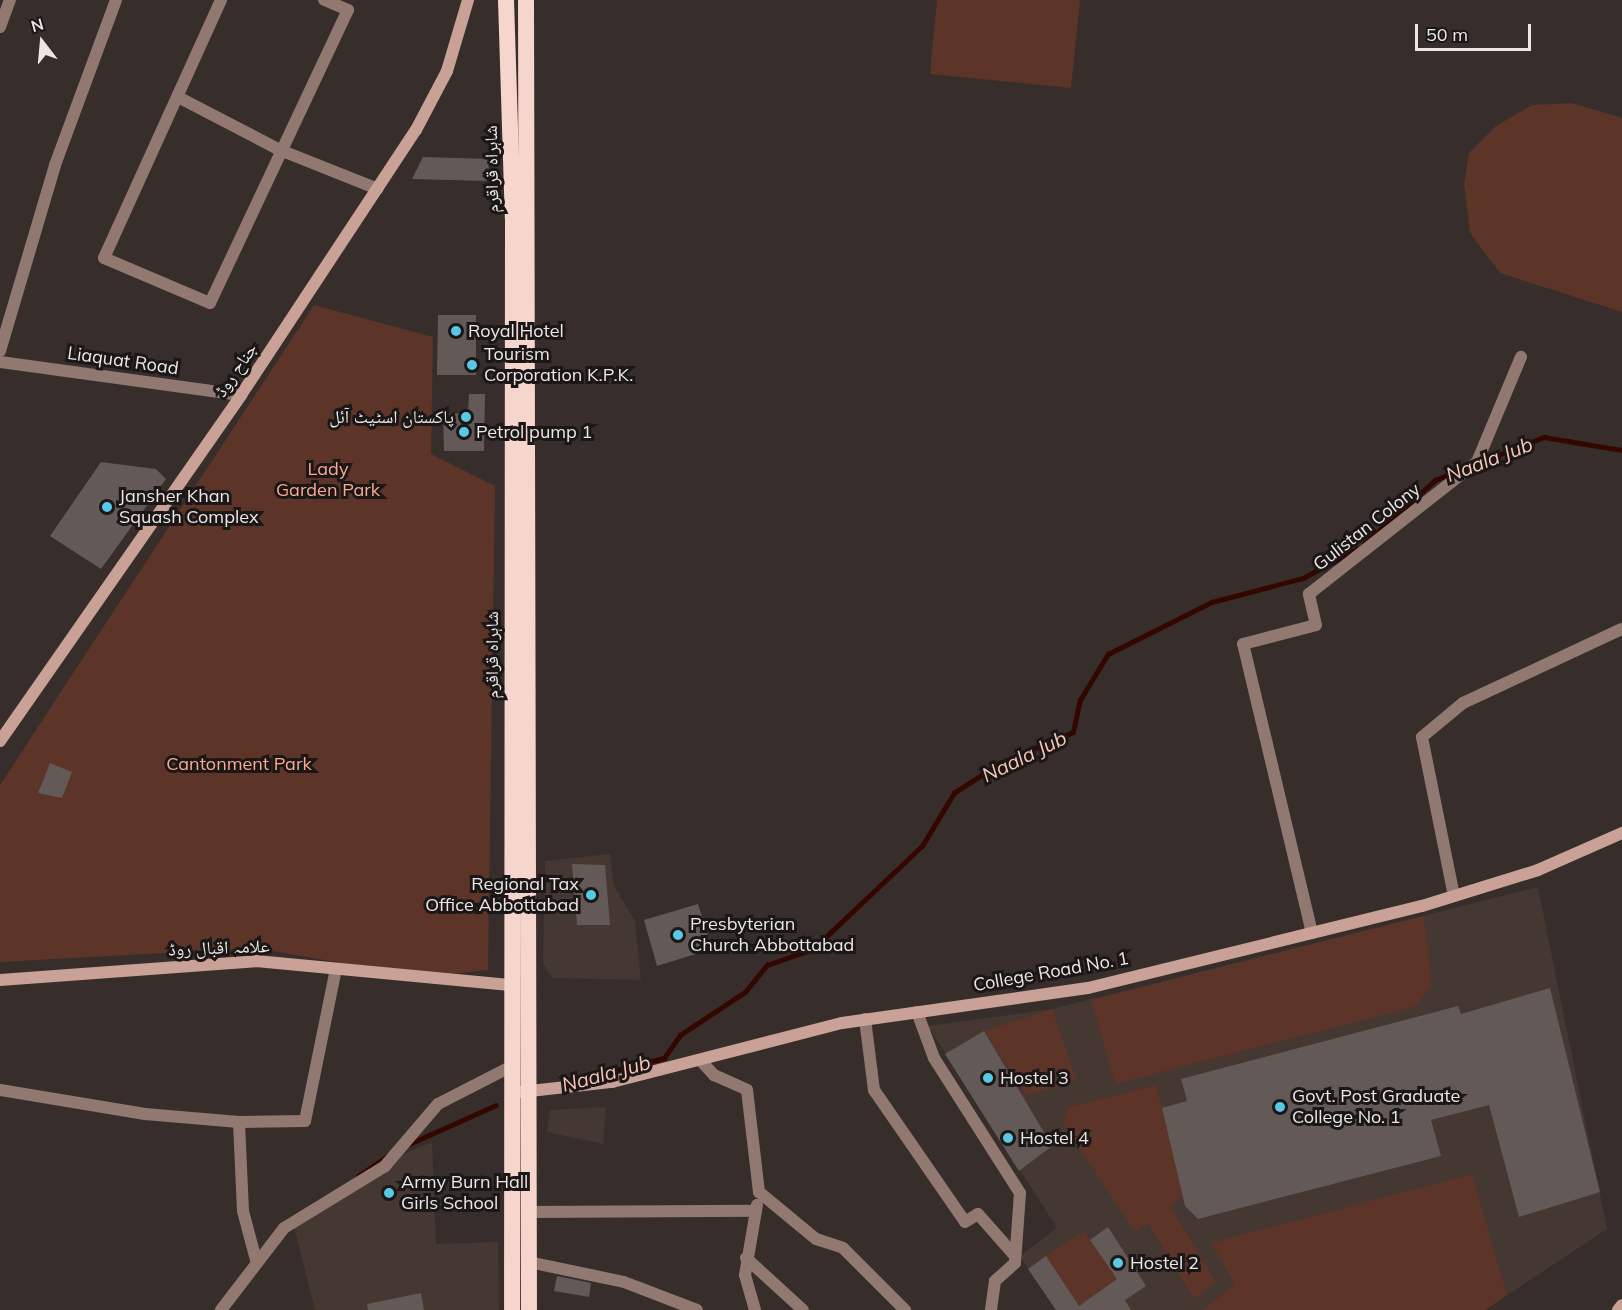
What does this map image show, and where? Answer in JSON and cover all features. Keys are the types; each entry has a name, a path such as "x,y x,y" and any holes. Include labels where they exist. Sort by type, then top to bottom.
{"highway":[{"name":"شاہراہ قراقرم","path":"507,0 513,218 510,1067 519,1092 528,1212 529,1310"},
{"name":"شاہراہ قراقرم","path":"512,1310 519,1092 526,0"}],"main road":[{"name":"جناح روڈ","path":"0,741 241,395 378,189 447,71 468,0"},
{"name":"College Road No. 1","path":"519,1092 612,1082 866,1019 1088,988 1454,896 1538,870 1622,833"},
{"name":"علامہ اقبال روڈ","path":"0,980 256,961 510,985"},
{"path":"1618,1310 1622,1305"}],"street":[{"path":"0,27 10,0"},
{"path":"0,351 55,165 116,0"},
{"path":"221,0 104,258 210,303 280,150 348,10 324,0"},
{"path":"178,97 280,150 378,189"},
{"name":"Gulistan Colony","path":"1312,933 1243,644 1316,625 1309,594 1477,462 1521,357"},
{"name":"Liaquat Road","path":"0,362 241,395"},
{"path":"1454,896 1422,737 1463,704 1622,629"},
{"path":"0,1090 145,1114 239,1122 305,1121 336,969"},
{"path":"917,1012 934,1058 1020,1193 1015,1256 995,1281 991,1310"},
{"path":"866,1019 874,1090 965,1222 978,1214 1015,1256"},
{"path":"700,1060 714,1075 747,1090 759,1192 746,1258 748,1298 756,1310"},
{"path":"221,1310 256,1260 284,1228 385,1166 438,1104 510,1067"},
{"path":"239,1122 243,1211 256,1260"},
{"path":"759,1192 816,1239 843,1248 905,1310"},
{"path":"528,1212 756,1211"},
{"path":"746,1258 802,1310"},
{"path":"529,1262 624,1282 694,1310"}],"shaded area":[{"path":"610,854 614,886 635,921 641,980 552,978 543,963 545,861"},
{"name":"Govt. Post Graduate College No. 1","path":"1538,887 1607,1229 1485,1310 1056,1310 1020,1256 1057,1228 928,1026 1052,1009"},
{"path":"606,1107 603,1144 547,1132 550,1110"},
{"name":"Army Burn Hall Girls School","path":"432,1142 436,1244 498,1242 499,1310 315,1310 294,1226 392,1159"}],"green space":[{"path":"937,0 1080,0 1071,88 930,74"},
{"path":"1572,103 1622,118 1622,312 1500,273 1470,233 1464,184 1469,153 1496,126 1532,105"},
{"name":"Cantonment Park","path":"314,305 433,337 431,454 495,486 488,970 420,977 256,948 0,962 0,785"},
{"path":"1424,916 1432,984 1417,1006 1115,1084 1091,1000"},
{"path":"1052,1009 1077,1080 1026,1096 984,1031"},
{"path":"1156,1085 1183,1196 1170,1206 1216,1282 1194,1299 1148,1223 1135,1232 1063,1123 1068,1107"},
{"path":"1472,1174 1507,1295 1485,1310 1203,1310 1235,1284 1211,1243"},
{"path":"1084,1231 1117,1279 1079,1306 1046,1256"}],"building":[{"path":"423,157 489,159 488,181 412,179"},
{"name":"Royal Hotel","path":"438,315 476,315 476,375 437,375"},
{"name":"Petrol pump 1","path":"469,394 485,394 484,451 444,451 443,414 468,413"},
{"name":"Jansher Khan Squash Complex","path":"101,462 156,469 166,479 101,569 50,536"},
{"path":"50,763 72,772 62,798 38,793"},
{"name":"Regional Tax Office Abbottabad","path":"572,864 605,865 610,925 577,925"},
{"name":"Presbyterian Church Abbottabad","path":"698,904 712,949 657,966 644,920"},
{"path":"1550,988 1600,1192 1519,1217 1489,1105 1431,1120 1441,1156 1198,1219 1185,1206 1162,1108 1187,1101 1181,1079 1458,1006 1461,1014"},
{"path":"984,1031 1052,1146 1019,1171 945,1054"},
{"name":"Hostel 2","path":"1108,1227 1146,1286 1125,1300 1131,1310 1056,1310 1028,1269 1046,1256 1079,1306 1117,1279 1090,1240"},
{"path":"557,1276 591,1283 589,1297 554,1291"},
{"path":"421,1293 424,1310 368,1310 367,1304"}],"waterway":[{"name":"Naala Jub","path":"1480,462 1544,437 1622,450"},
{"name":"Naala Jub","path":"1364,544 1435,480 1461,469"},
{"name":"Naala Jub","path":"577,1080 664,1058 680,1035 745,992 767,965 813,949 922,846 954,793 1000,763 1073,732 1080,700 1108,654 1212,602 1303,578 1357,549"},
{"name":"Naala Jub","path":"409,1144 496,1105"},
{"name":"Naala Jub","path":"358,1176 386,1157"}],"place":[{"name":"Royal Hotel","path":"456,331"},
{"name":"Tourism Corporation K.P.K.","path":"472,365"},
{"name":"پاکستان اسٹیٹ آئل","path":"466,417"},
{"name":"Petrol pump 1","path":"464,432"},
{"name":"Jansher Khan Squash Complex","path":"107,507"},
{"name":"Regional Tax Office Abbottabad","path":"591,895"},
{"name":"Presbyterian Church Abbottabad","path":"678,935"},
{"name":"Hostel 3","path":"988,1078"},
{"name":"Govt. Post Graduate College No. 1","path":"1280,1107"},
{"name":"Hostel 4","path":"1008,1138"},
{"name":"Army Burn Hall Girls School","path":"389,1193"},
{"name":"Hostel 2","path":"1118,1263"}],"park label":[{"name":"Lady Garden Park","path":"328,480"}]}
